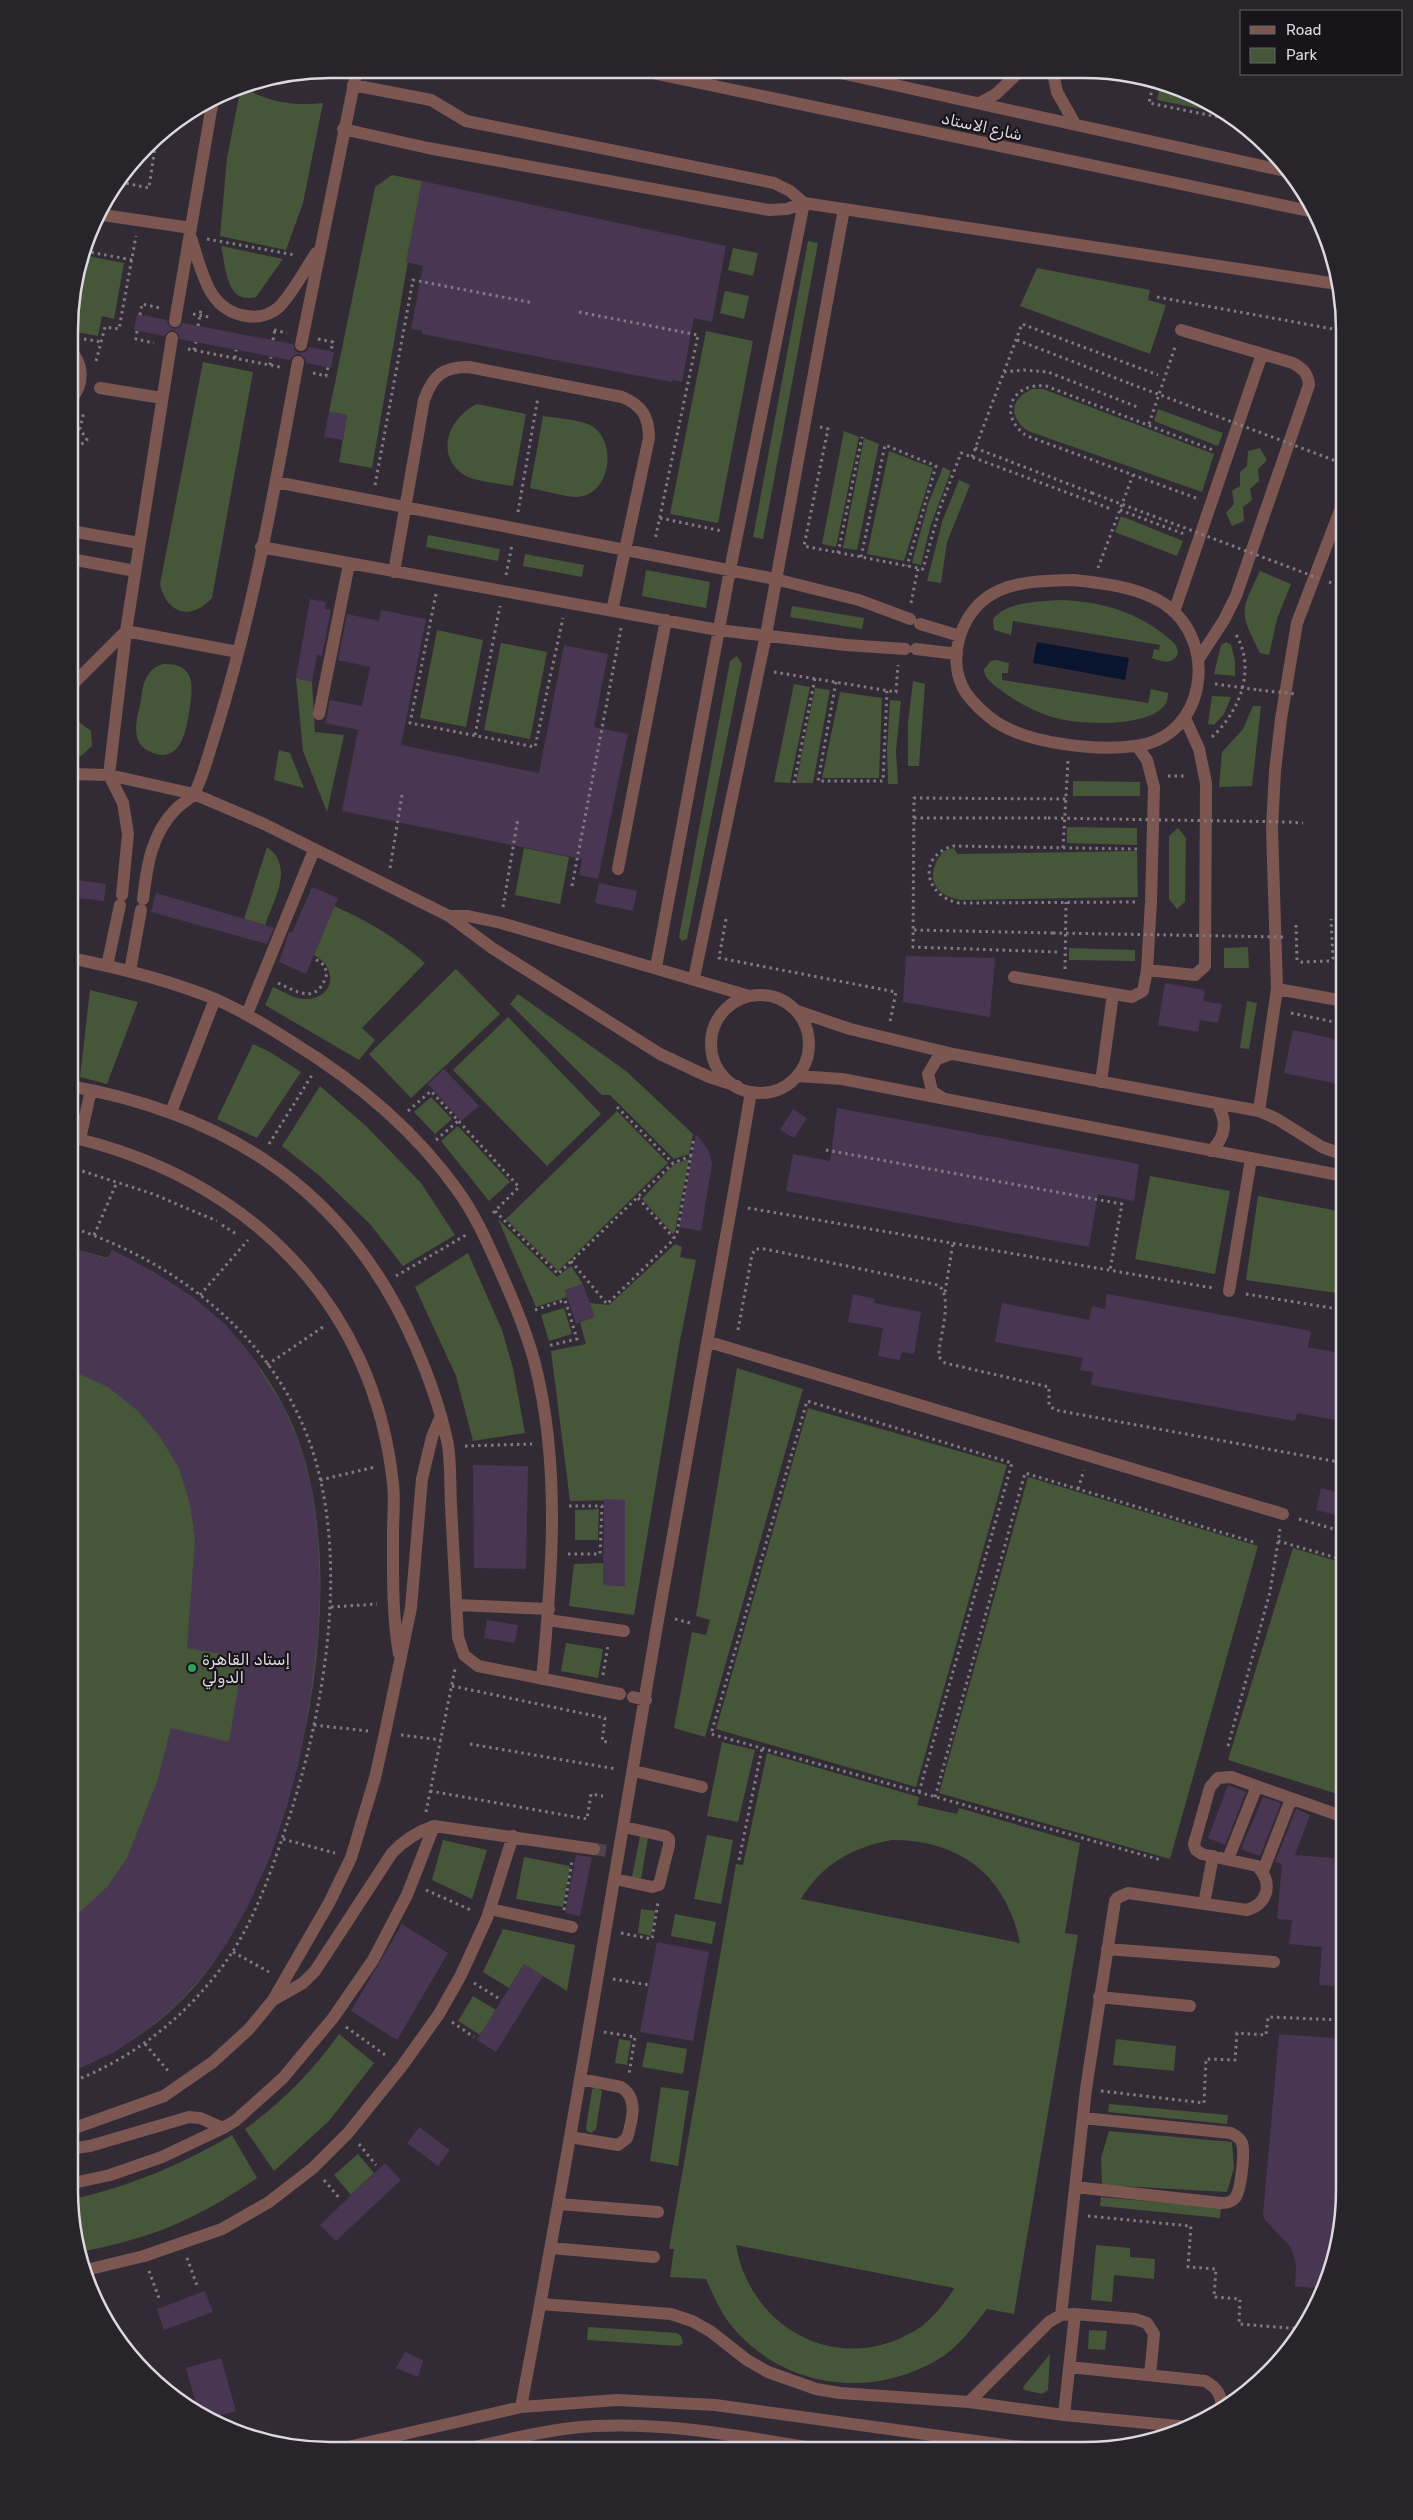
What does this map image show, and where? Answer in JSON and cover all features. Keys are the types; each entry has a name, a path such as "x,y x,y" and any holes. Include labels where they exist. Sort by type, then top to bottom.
{"street":[{"path":"301,345 316,254 355,78"},
{"name":"شارع الاستاد","path":"676,78 1306,210"},
{"name":"شارع الاستاد","path":"864,78 1278,169"},
{"path":"980,103 996,94 1013,78"},
{"path":"1054,78 1057,92 1075,124"},
{"path":"353,85 435,101 466,121 774,183 790,191 804,203"},
{"path":"175,321 212,106"},
{"path":"343,129 438,150 769,210 787,209 804,203 1331,283"},
{"path":"656,967 718,630 804,203"},
{"path":"694,978 766,635 844,209"},
{"path":"104,215 138,220 190,232"},
{"path":"190,232 210,294 218,304 229,312 242,316 255,317 268,314 280,306 316,254"},
{"path":"1181,330 1293,363 1303,369 1308,377 1309,385 1236,596 1224,620 1198,660"},
{"path":"107,966 121,900 126,864 127,826 123,803 109,775 126,631 171,342"},
{"path":"1174,612 1262,354"},
{"path":"78,361 81,371 91,386"},
{"path":"130,971 152,847 162,826 176,808 194,794 215,734 238,652 276,482 297,366"},
{"path":"394,572 424,400 430,385 440,374 454,367 470,367 622,397 635,402 644,412 650,424 650,438 624,550 618,612"},
{"path":"78,394 91,386 162,398"},
{"path":"276,482 775,579 859,600 960,636"},
{"path":"1259,1111 1277,988 1272,829 1280,719 1297,623 1336,521"},
{"path":"78,532 139,543"},
{"path":"261,547 718,630 956,654"},
{"path":"78,560 135,571"},
{"path":"319,714 350,564"},
{"path":"1049,580 1093,582 1146,595 1163,603 1174,612 1191,634 1198,660 1199,682 1196,695 1185,718 1157,740 1137,746 1069,744 1030,736 1012,731 996,722 966,693 960,677 956,654 965,621 974,609 989,596 1026,582 1049,580"},
{"path":"618,869 666,620"},
{"path":"126,631 238,652"},
{"path":"78,679 126,631"},
{"path":"1147,970 1195,975 1205,966 1205,777 1199,749 1185,718"},
{"path":"1014,977 1132,997 1140,995 1145,987 1151,902 1154,786 1147,760 1137,746"},
{"path":"78,774 109,775 194,794 264,824 449,916 492,948 660,1054 709,1078 750,1092 776,1090 787,1085 797,1076 805,1064 809,1051 809,1037 805,1023 797,1011 787,1002 762,994 749,996 735,1001 724,1010 716,1022 712,1037 712,1052 716,1066 725,1078 737,1086"},
{"path":"247,1014 314,850"},
{"path":"126,864 147,869"},
{"path":"449,916 468,916 501,923 694,978 749,996"},
{"path":"78,960 130,971 215,999 247,1014 322,1060 366,1091 398,1120 457,1190 480,1226 520,1316 531,1351 542,1400 552,1506 552,1554 542,1679"},
{"path":"1277,988 1336,999"},
{"path":"1101,1082 1113,994"},
{"path":"171,1112 215,999"},
{"path":"797,1011 850,1029 954,1054 1259,1111 1322,1147 1336,1152"},
{"path":"946,1100 932,1091 928,1074 937,1059 954,1054"},
{"path":"797,1076 842,1079 1336,1175"},
{"path":"78,1088 171,1112 213,1130 261,1156 297,1182 330,1213 384,1283 403,1318 429,1378 448,1446 456,1605 460,1646 470,1662 478,1666 620,1694"},
{"path":"78,1129 91,1090"},
{"path":"521,2407 551,2248 615,1879 614,1852 624,1827 634,1772 640,1698 659,1615 709,1342 750,1092"},
{"path":"1211,1151 1224,1134 1223,1113 1217,1104"},
{"path":"78,1139 163,1168 196,1184 260,1226 292,1258 321,1292 342,1324 371,1385 386,1435 393,1486 393,1604 399,1659"},
{"path":"1229,1291 1250,1159"},
{"path":"709,1342 1283,1514"},
{"path":"78,2127 136,2108 181,2086 213,2062 249,2029 273,2000 329,1903 351,1858 375,1778 386,1733 399,1659 412,1608 422,1479 432,1437 440,1418"},
{"path":"456,1605 548,1615 617,1630"},
{"path":"634,1772 702,1787"},
{"path":"1263,1871 1250,1863 1198,1852 1194,1844 1213,1782 1224,1776 1336,1814"},
{"path":"1228,1859 1257,1786"},
{"path":"1062,2315 1083,2118 1113,1905 1122,1894 1128,1893 1247,1910 1254,1908 1264,1899 1268,1886 1263,1871 1291,1799"},
{"path":"615,1879 652,1887 661,1882 669,1840 665,1836 624,1827"},
{"path":"273,2000 303,1983 316,1972 392,1853 404,1841 428,1828 514,1836 594,1849"},
{"path":"78,2182 110,2175 162,2157 222,2128 235,2121 283,2078 334,2018 372,1960 412,1883 428,1828"},
{"path":"90,2269 144,2256 222,2229 269,2202 313,2168 348,2132 402,2066 439,2014 460,1975 488,1913 514,1836"},
{"path":"1204,1904 1213,1856"},
{"path":"488,1913 567,1926"},
{"path":"1106,1949 1274,1962"},
{"path":"1099,1997 1190,2006"},
{"path":"570,2137 613,2144 624,2142 629,2133 633,2102 626,2090 621,2087 580,2079"},
{"path":"78,2148 140,2133 189,2116 200,2118 222,2128"},
{"path":"1075,2187 1227,2203 1236,2197 1240,2186 1243,2149 1239,2139 1231,2133 1083,2118"},
{"path":"558,2204 658,2212"},
{"path":"551,2248 654,2257"},
{"path":"541,2304 671,2314 710,2331 747,2360 768,2372 816,2389 840,2393 969,2402 1064,2415 1174,2426"},
{"path":"1064,2415 1075,2314"},
{"path":"969,2402 1049,2322 1062,2315 1075,2314 1142,2320 1147,2323 1154,2334 1150,2376"},
{"path":"1069,2367 1205,2381 1219,2392 1222,2401"},
{"path":"369,2442 521,2407 617,2400 665,2401 999,2442"},
{"path":"505,2442 572,2428 615,2426 696,2432 770,2442"}],"path":[{"path":"1152,87 1149,103 1221,118"},
{"path":"124,183 149,188 155,147"},
{"path":"78,447 87,440 80,429 105,327 119,329 138,220"},
{"path":"190,232 316,254"},
{"path":"90,251 132,260"},
{"path":"372,501 413,280 534,303"},
{"path":"1157,297 1336,330"},
{"path":"578,312 698,335 652,555"},
{"path":"972,457 1022,324 1158,375"},
{"path":"1149,424 1181,330"},
{"path":"137,331 136,339 171,342 194,350 270,365 297,366 326,376 328,367"},
{"path":"1016,340 1336,461"},
{"path":"194,350 196,342"},
{"path":"235,358 236,350"},
{"path":"270,365 271,357"},
{"path":"1004,372 1024,370 1048,372 1140,408"},
{"path":"475,736 515,529 540,381"},
{"path":"1211,503 1027,436 1014,424 1011,407 1015,396 1023,388 1040,385 1149,424 1227,456"},
{"path":"804,424 828,429 804,546 923,569 940,508 961,453 1111,509"},
{"path":"838,553 862,437"},
{"path":"862,557 885,446 936,466 907,566"},
{"path":"975,448 1318,578"},
{"path":"1093,582 1133,475"},
{"path":"1120,510 1198,539"},
{"path":"660,518 737,534"},
{"path":"913,620 918,568"},
{"path":"439,579 410,723 535,747 566,602"},
{"path":"572,886 618,612"},
{"path":"1199,749 1228,720 1237,705 1243,688 1244,651 1235,634 1224,620"},
{"path":"770,681 772,672 896,692 907,649"},
{"path":"794,783 815,678"},
{"path":"836,682 818,782 883,781 887,691"},
{"path":"1213,683 1296,694"},
{"path":"1063,848 1069,744"},
{"path":"1152,776 1205,777"},
{"path":"388,886 402,795"},
{"path":"1057,952 913,947 914,798 1066,799"},
{"path":"501,923 518,818"},
{"path":"914,818 1048,818 1303,823"},
{"path":"1151,902 950,901 935,890 929,872 936,855 944,849 953,846 1153,849"},
{"path":"1064,986 1066,902"},
{"path":"728,910 719,958 896,992 887,1038"},
{"path":"1296,925 1297,960 1300,962 1330,961 1333,958 1331,918"},
{"path":"914,930 1284,938"},
{"path":"263,976 300,993 316,992 321,987 327,973 324,966 314,958"},
{"path":"1288,1022 1290,1013 1336,1022"},
{"path":"261,1156 322,1060"},
{"path":"617,1107 673,1163"},
{"path":"424,1150 458,1121"},
{"path":"571,1261 607,1304 674,1238 694,1137"},
{"path":"826,1150 1122,1204 1110,1270"},
{"path":"495,1211 558,1274 673,1163 691,1156"},
{"path":"78,1170 152,1194 217,1221 247,1242"},
{"path":"94,1235 117,1182"},
{"path":"638,1198 674,1238"},
{"path":"732,1205 1336,1309"},
{"path":"78,1230 149,1260 200,1295 234,1323 267,1365 297,1416 311,1448 320,1480 328,1540 331,1607 314,1725 300,1788 263,1895 233,1952 194,2001 145,2044 116,2062 78,2079"},
{"path":"953,1243 945,1292 946,1301 939,1350 939,1356 945,1363 1049,1387 1049,1406 1055,1410 1336,1463"},
{"path":"738,1330 752,1255 755,1249 759,1248 938,1285 945,1292"},
{"path":"200,1295 240,1250"},
{"path":"520,1316 565,1300 577,1339 531,1351"},
{"path":"267,1365 321,1328"},
{"path":"920,1792 1012,1463 807,1401 711,1734 1161,1860"},
{"path":"448,1446 547,1443"},
{"path":"320,1480 376,1466"},
{"path":"935,1797 1025,1473 1257,1543"},
{"path":"552,1506 602,1506 600,1554 552,1554"},
{"path":"1228,1746 1270,1592 1283,1514 1336,1530"},
{"path":"1278,1541 1336,1558"},
{"path":"331,1607 380,1604"},
{"path":"600,1690 617,1630"},
{"path":"428,1828 430,1791 460,1646"},
{"path":"452,1686 605,1718 602,1741 611,1743"},
{"path":"314,1725 440,1740"},
{"path":"470,1744 634,1772"},
{"path":"739,1860 762,1748"},
{"path":"430,1791 586,1819 591,1794 603,1796"},
{"path":"282,1838 334,1853"},
{"path":"567,1926 575,1846"},
{"path":"606,1931 652,1939 661,1882"},
{"path":"412,1883 488,1913"},
{"path":"233,1952 275,1975"},
{"path":"460,1975 498,1998"},
{"path":"598,1976 649,1985"},
{"path":"439,2014 474,2037"},
{"path":"1109,2091 1204,2103 1206,2059 1235,2060 1237,2033 1266,2035 1268,2017 1336,2020"},
{"path":"334,2018 402,2066"},
{"path":"589,2029 635,2037 626,2090"},
{"path":"145,2044 172,2076"},
{"path":"348,2132 376,2165"},
{"path":"313,2168 340,2199"},
{"path":"1099,2217 1191,2226 1188,2267 1216,2269 1214,2297 1240,2300 1239,2324 1295,2328"},
{"path":"182,2244 198,2288"},
{"path":"144,2256 160,2301"}],"green space":[{"path":"1160,89 1209,110 1157,100"},
{"path":"250,90 280,102 301,104 323,103 303,203 286,250 220,236 227,158 239,94"},
{"path":"392,175 422,181 372,468 339,462 347,415 329,412 375,187"},
{"path":"808,241 818,243 763,539 753,537"},
{"path":"221,246 283,259 256,297 246,298 233,290 229,282"},
{"path":"733,248 758,253 753,276 728,270"},
{"path":"88,256 124,263 114,319 102,316 98,336 78,332 82,280"},
{"path":"1037,268 1150,290 1148,300 1166,305 1150,354 1020,306"},
{"path":"725,291 749,296 744,319 720,313"},
{"path":"706,331 753,341 718,523 670,514"},
{"path":"203,362 253,372 212,598 196,610 188,612 174,608 168,602 160,584"},
{"path":"1032,389 1043,389 1214,454 1202,492 1028,431 1017,420 1014,408 1019,398"},
{"path":"477,404 526,414 513,486 468,477 455,467 449,457 449,437 453,427 467,410"},
{"path":"1158,409 1223,433 1218,446 1154,421"},
{"path":"543,416 582,422 592,426 600,433 605,443 607,466 604,477 590,493 575,497 530,488"},
{"path":"844,431 859,437 836,547 822,544"},
{"path":"864,438 879,444 857,550 843,548"},
{"path":"1260,448 1267,460 1258,469 1259,481 1250,489 1252,500 1243,507 1244,521 1232,526 1226,513 1234,504 1232,491 1240,486 1240,472 1247,466 1248,451"},
{"path":"889,451 933,468 904,561 867,554"},
{"path":"943,467 951,471 930,527 921,565 912,563 928,504"},
{"path":"959,480 970,485 947,542 941,583 927,581 943,519"},
{"path":"1121,516 1183,541 1177,556 1115,532"},
{"path":"428,535 500,549 498,561 426,547"},
{"path":"525,554 584,565 582,577 523,566"},
{"path":"646,570 710,582 706,608 642,596"},
{"path":"1260,571 1291,584 1277,619 1269,655 1260,653 1245,620 1246,604"},
{"path":"1059,600 1087,602 1114,608 1139,618 1171,640 1177,647 1178,654 1173,660 1164,661 1152,658 1154,649 1159,650 1160,645 1013,621 1011,635 994,630 993,619 1006,609 1033,602"},
{"path":"792,606 864,618 862,629 790,617"},
{"path":"437,630 483,640 466,727 420,718"},
{"path":"1226,642 1231,645 1235,661 1235,676 1214,674 1221,645"},
{"path":"501,643 547,652 530,739 484,730"},
{"path":"737,656 742,664 687,939 682,941 679,937 730,661"},
{"path":"996,660 1009,663 1008,673 1002,673 1002,680 1148,703 1151,689 1168,693 1165,705 1155,713 1141,719 1123,722 1087,723 1060,719 1022,704 990,682 984,673 984,669 991,661"},
{"path":"163,664 174,665 187,672 190,679 191,695 186,729 180,744 170,754 162,755 145,749 140,744 137,738 136,723 145,681 152,669"},
{"path":"296,678 312,682 315,732 344,735 327,812 303,751"},
{"path":"913,681 925,684 919,766 908,766 908,723"},
{"path":"794,684 810,687 790,783 774,782"},
{"path":"815,688 830,690 813,783 796,783"},
{"path":"840,692 882,698 879,778 822,778"},
{"path":"1212,696 1231,697 1224,714 1214,725 1208,724"},
{"path":"890,700 901,701 896,751 898,784 888,784 887,750"},
{"path":"1253,706 1261,706 1252,786 1219,787 1222,752 1243,729"},
{"path":"78,722 91,731 92,746 81,756 78,756"},
{"path":"279,750 290,753 304,788 274,780"},
{"path":"1073,781 1140,782 1140,796 1073,796"},
{"path":"1067,827 1137,828 1137,845 1067,843"},
{"path":"1178,828 1186,838 1185,902 1177,909 1169,899 1169,836"},
{"path":"267,847 280,864 281,874 277,894 265,925 244,919"},
{"path":"524,848 569,857 560,904 515,895"},
{"path":"954,848 957,854 1137,851 1138,897 961,900 951,898 938,889 933,875 934,867 944,851"},
{"path":"334,906 382,931 425,963 362,1028 375,1040 359,1060 265,1005 273,987 293,997 302,999 315,998 327,989 330,982 328,968 314,955"},
{"path":"1248,947 1249,968 1224,968 1224,948"},
{"path":"1069,948 1135,950 1135,961 1069,960"},
{"path":"456,969 500,1014 411,1098 369,1054"},
{"path":"90,990 138,1002 107,1084 80,1077"},
{"path":"518,994 626,1071 693,1134 689,1154 674,1159 610,1095 602,1095 510,1004"},
{"path":"1247,1001 1257,1003 1249,1049 1240,1048"},
{"path":"508,1017 601,1114 547,1166 453,1070"},
{"path":"253,1044 270,1052 301,1072 257,1138 217,1119"},
{"path":"320,1086 367,1127 421,1183 455,1235 403,1266 370,1224 321,1177 282,1146"},
{"path":"431,1097 452,1119 435,1134 414,1112"},
{"path":"617,1111 668,1163 558,1271 506,1219"},
{"path":"458,1126 510,1182 489,1201 441,1141"},
{"path":"689,1159 673,1234 642,1199 674,1164"},
{"path":"1150,1176 1230,1191 1215,1274 1135,1259"},
{"path":"1258,1196 1336,1211 1336,1293 1246,1280"},
{"path":"498,1219 557,1277 571,1266 583,1284 565,1290 567,1297 536,1307"},
{"path":"675,1244 682,1247 680,1257 696,1260 679,1346 634,1615 569,1606 574,1564 604,1563 603,1585 625,1586 625,1500 570,1501 551,1351 586,1344 580,1322 590,1303 609,1305"},
{"name":"إستاد القاهرة الدولي","path":"78,1250 108,1258 112,1250 167,1280 213,1315 252,1357 270,1382 286,1411 308,1472 319,1543 319,1620 311,1699 294,1778 270,1852 241,1918 206,1973 178,2004 161,2019 126,2044 78,2068"},
{"path":"468,1253 502,1330 513,1368 525,1433 473,1441 456,1376 415,1287"},
{"path":"564,1308 572,1334 549,1341 541,1315"},
{"path":"737,1368 803,1389 705,1737 674,1728 692,1632 706,1635 710,1620 696,1616"},
{"path":"808,1408 1007,1465 916,1787 716,1729"},
{"path":"1028,1477 1258,1546 1170,1859 939,1793"},
{"path":"599,1509 598,1540 575,1540 575,1510"},
{"path":"1293,1548 1336,1561 1336,1794 1228,1760"},
{"path":"566,1643 603,1649 598,1678 561,1671"},
{"path":"722,1742 755,1750 738,1822 707,1816"},
{"path":"767,1753 919,1797 917,1805 957,1814 959,1808 1080,1843 1065,1933 1078,1935 1014,2314 987,2309 952,2350 937,2360 912,2372 885,2380 858,2383 831,2382 805,2376 780,2365 757,2350 736,2331 722,2313 706,2279 670,2277 674,2249 669,2249 736,1864 743,1865","holes":["892,1840 916,1842 939,1847 959,1855 976,1866 1004,1898 1020,1943 801,1899 819,1876 840,1859 864,1847","736,2245 954,2288 954,2289 940,2309 927,2322 893,2341 863,2348 834,2347 806,2338 781,2323 761,2302 745,2276"]},
{"path":"707,1835 733,1840 721,1904 694,1899"},
{"path":"640,1836 648,1838 641,1879 632,1877"},
{"path":"443,1840 487,1850 472,1899 432,1880"},
{"path":"524,1857 570,1866 563,1907 516,1899"},
{"path":"641,1909 655,1911 651,1936 638,1933"},
{"path":"675,1914 716,1922 712,1944 671,1936"},
{"path":"503,1929 575,1945 567,1991 524,1964 509,1988 483,1972"},
{"path":"473,1996 496,2010 480,2035 458,2021"},
{"path":"339,2034 374,2063 329,2121 274,2171 245,2129 296,2086"},
{"path":"619,2039 631,2041 627,2065 615,2063"},
{"path":"1116,2039 1176,2046 1174,2071 1113,2065"},
{"path":"647,2042 687,2049 683,2074 642,2067"},
{"path":"595,2087 602,2091 596,2129 591,2133 587,2131 586,2127 592,2090"},
{"path":"661,2087 689,2091 678,2166 650,2161"},
{"path":"1109,2104 1228,2115 1227,2124 1108,2112"},
{"path":"1109,2131 1232,2142 1234,2168 1227,2192 1102,2185 1101,2158"},
{"path":"232,2135 257,2178 235,2193 173,2226 105,2247 85,2251 78,2198 154,2174"},
{"path":"358,2154 374,2173 351,2195 334,2175"},
{"path":"1101,2197 1221,2208 1220,2218 1100,2206"},
{"path":"1096,2245 1130,2248 1130,2257 1155,2259 1154,2279 1114,2275 1112,2302 1091,2300"},
{"path":"588,2327 677,2333 681,2336 683,2343 679,2346 587,2340"},
{"path":"1089,2330 1107,2331 1105,2350 1088,2349"},
{"path":"1050,2354 1048,2390 1042,2394 1024,2390 1023,2387"}],"water":[{"path":"1037,642 1129,658 1125,680 1033,663"}],"building":[{"path":"422,181 726,246 712,322 694,318 682,382 673,380 672,382 422,334 422,331 411,329 423,266 406,262"},
{"path":"137,314 167,320 173,329 178,328 183,323 293,344 295,351 300,353 307,351 309,347 334,352 331,368 306,363 300,354 295,355 290,360 180,339 174,330 169,331 164,336 134,330"},
{"path":"329,412 347,415 343,440 324,437"},
{"path":"310,599 326,602 325,609 331,610 322,656 317,655 312,682 296,678"},
{"path":"381,610 426,619 401,745 539,773 564,645 608,654 594,727 628,734 598,879 579,875 582,859 342,811 358,730 325,723 330,700 362,706 370,667 338,660 347,614 379,621"},
{"path":"78,880 106,884 104,901 78,898"},
{"path":"599,883 637,891 633,911 595,903"},
{"path":"312,887 338,898 306,974 279,962 289,932 292,933"},
{"path":"156,893 274,928 267,944 151,912"},
{"path":"906,956 995,958 990,1017 903,1002"},
{"path":"1165,983 1205,990 1203,1001 1222,1004 1218,1023 1200,1020 1198,1032 1158,1025"},
{"path":"1293,1030 1336,1039 1336,1083 1284,1073"},
{"path":"444,1069 479,1106 461,1121 428,1084"},
{"path":"837,1108 1139,1164 1134,1201 1098,1194 1089,1247 786,1191 793,1154 830,1161"},
{"path":"793,1109 807,1118 794,1138 780,1130"},
{"path":"696,1134 708,1149 712,1164 701,1231 679,1227"},
{"name":"إستاد القاهرة الدولي","path":"78,1250 108,1259 112,1250 154,1272 193,1297 226,1325 253,1358 285,1410 300,1445 312,1489 318,1534 320,1591 318,1635 310,1700 300,1757 288,1803 270,1857 248,1906 227,1943 205,1974 176,2005 149,2028 115,2052 78,2068 78,1914 107,1887 127,1858 157,1782 171,1728 229,1742 243,1658 187,1648 195,1540 190,1504 179,1468 160,1437 138,1411 108,1387 78,1374"},
{"path":"583,1284 595,1317 576,1324 565,1290"},
{"path":"853,1294 875,1299 874,1303 921,1312 914,1354 902,1352 900,1360 878,1356 883,1328 848,1322"},
{"path":"1107,1294 1311,1331 1308,1347 1336,1352 1336,1420 1297,1413 1295,1421 1091,1385 1093,1372 1080,1370 1083,1358 995,1342 1002,1303 1089,1320 1092,1306 1105,1309"},
{"path":"473,1465 528,1466 526,1569 474,1568"},
{"path":"1321,1488 1336,1492 1336,1515 1316,1510"},
{"path":"604,1499 625,1500 625,1586 603,1585"},
{"path":"487,1620 518,1625 515,1643 484,1638"},
{"path":"1228,1785 1246,1792 1225,1845 1208,1838"},
{"path":"1263,1797 1281,1803 1260,1856 1241,1849"},
{"path":"1296,1809 1310,1815 1295,1855 1336,1858 1336,1986 1319,1985 1322,1947 1289,1944 1292,1920 1277,1919 1282,1864 1275,1862"},
{"path":"576,1855 592,1857 580,1916 565,1913"},
{"path":"402,1924 448,1953 397,2040 351,2011"},
{"path":"657,1942 709,1952 693,2041 640,2032"},
{"path":"524,1964 543,1976 496,2052 477,2040"},
{"path":"1279,2034 1336,2038 1335,2207 1331,2240 1316,2288 1295,2286 1296,2266 1293,2253 1289,2245 1265,2220 1263,2215"},
{"path":"419,2127 450,2150 438,2166 407,2143"},
{"path":"385,2163 401,2180 336,2241 320,2225"},
{"path":"205,2291 213,2312 164,2330 157,2309"},
{"path":"405,2352 423,2360 418,2377 396,2368"},
{"path":"221,2358 236,2411 216,2416 196,2405 186,2368"}],"tunnel":[{"path":"594,1849 608,1851"}],"place":[{"name":"إستاد القاهرة الدولي","path":"192,1668"}]}
